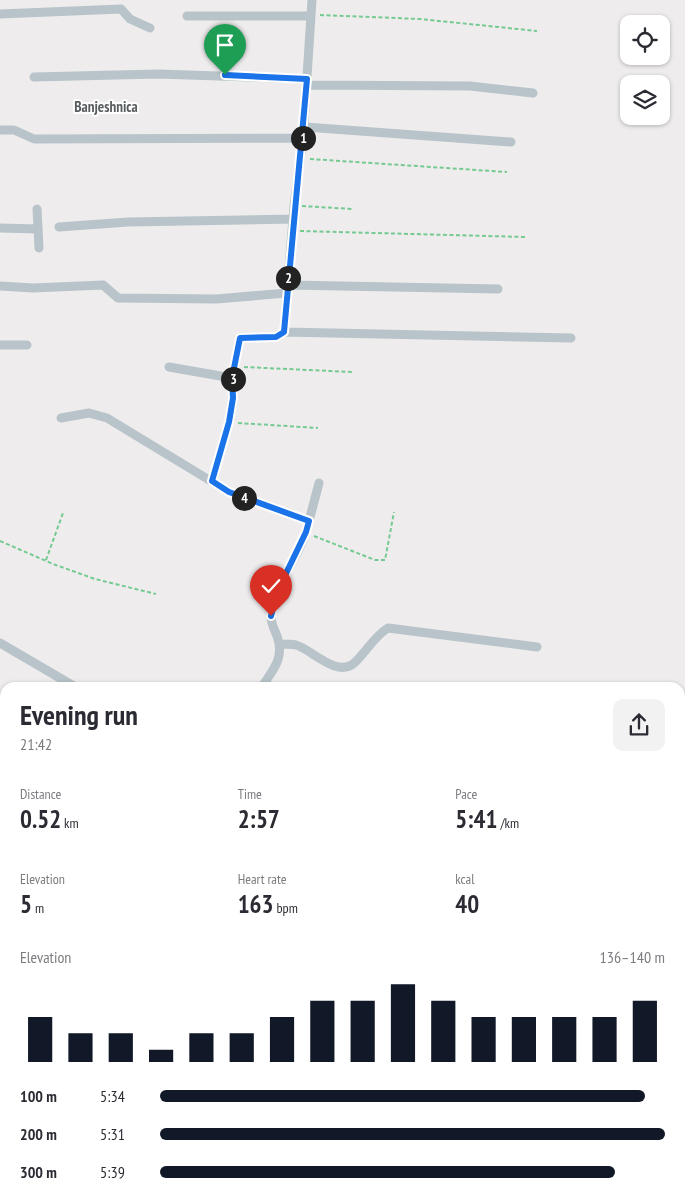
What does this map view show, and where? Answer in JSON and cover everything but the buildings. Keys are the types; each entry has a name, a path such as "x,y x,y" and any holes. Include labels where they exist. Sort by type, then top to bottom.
{"street":[{"path":"284,332 294,206 305,127 312,0"},
{"path":"0,14 121,9 130,19 150,28"},
{"path":"187,16 311,15"},
{"path":"34,77 158,74 307,82 470,86 533,92"},
{"path":"305,127 511,142"},
{"path":"0,130 14,130 34,139 303,138"},
{"path":"38,209 39,248"},
{"path":"59,227 128,222 293,219"},
{"path":"0,228 38,229"},
{"path":"0,286 33,288 103,285 118,298 216,299 287,289 498,289"},
{"path":"212,481 229,422 233,398 232,378 240,338 276,337 284,332 571,338"},
{"path":"0,344 27,345"},
{"path":"169,367 232,378"},
{"path":"61,418 89,413 107,418 229,492 309,521"},
{"path":"266,682 278,661 280,644 271,616 277,592 306,532 318,483"},
{"path":"280,644 296,645 333,665 341,667 353,664 381,632 388,628 537,646"},
{"path":"0,643 68,682"}],"path":[{"path":"311,15 420,18 537,31"},
{"path":"300,158 507,172"},
{"path":"294,206 352,209"},
{"path":"292,231 525,237"},
{"path":"234,367 352,372"},
{"path":"229,422 318,428"},
{"path":"306,532 375,560 385,560 394,512"},
{"path":"46,561 63,513"},
{"path":"0,541 46,561 105,582 156,594"}],"district":[{"name":"Banjeshnica","path":"106,107"}],"route":[{"path":"225,75 307,79 305,127 294,206 284,332 276,337 240,338 232,378 233,398 229,422 212,481 229,492 309,521 297,553 277,592 271,616"}]}
